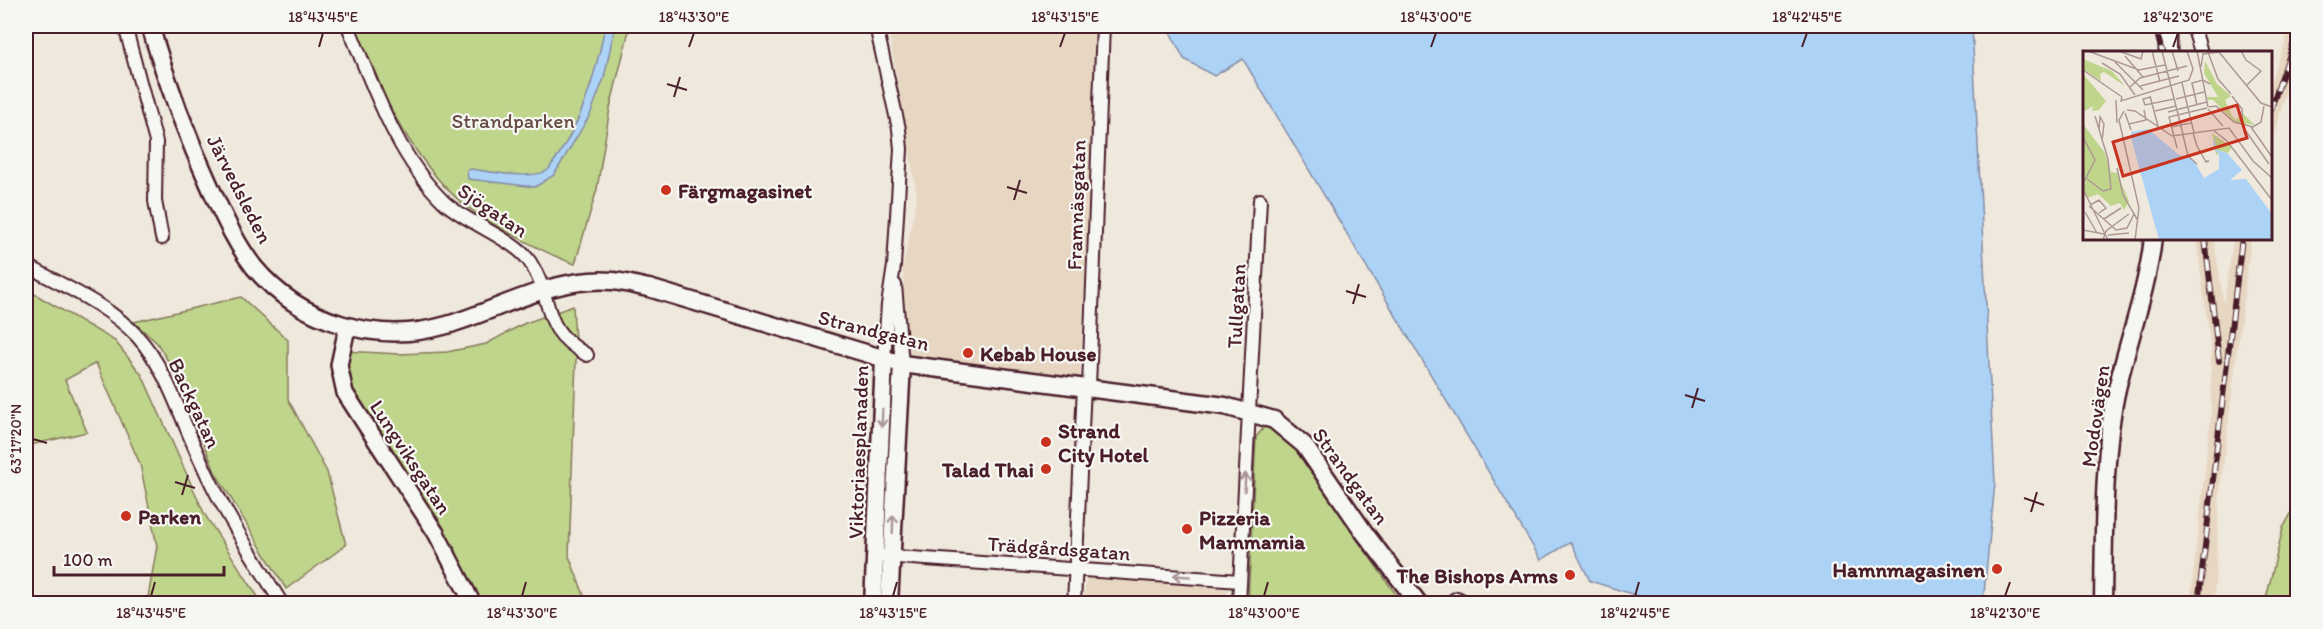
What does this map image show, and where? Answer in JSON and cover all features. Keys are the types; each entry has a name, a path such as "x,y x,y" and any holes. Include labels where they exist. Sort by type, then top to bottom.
{"main road":[{"name":"Järvedsleden","path":"150,26 172,100 230,229 255,267 286,295 316,315 347,328"},
{"path":"2168,26 2168,51"},
{"name":"Modovägen","path":"2103,603 2109,470 2115,400 2141,301 2153,240"},
{"name":"Strandgatan","path":"347,328 377,332 424,330 446,325 544,290 589,281 613,281 649,288 902,364 1225,406 1250,421 1274,420 1304,445 1372,542 1419,603"},
{"name":"Viktoriaesplanaden","path":"884,360 884,556 889,603"},
{"name":"Viktoriaesplanaden","path":"873,603 884,556 902,364"}],"street":[{"path":"125,26 156,142 155,201 162,238"},
{"name":"Sjögatan","path":"348,26 394,131 420,174 444,202 459,214 529,260 544,290 554,326 571,346 587,355"},
{"name":"Viktoriaesplanaden","path":"876,26 900,139 894,266 888,305 884,360"},
{"name":"Framnäsgatan","path":"1074,603 1103,26"},
{"path":"2193,26 2201,51"},
{"name":"Tullgatan","path":"1239,603 1260,200"},
{"name":"Backgatan","path":"26,265 98,304 129,328 144,345 168,384 201,462 233,526 282,603"},
{"name":"Viktoriaesplanaden","path":"894,266 902,364"},
{"name":"Lungviksgatan","path":"347,328 339,365 345,393 436,532 473,603"},
{"name":"Trädgårdsgatan","path":"884,556 1240,581"},
{"path":"1448,603 1456,598 1469,603"}],"shaded area":[{"path":"888,26 1098,26 1080,377 907,355 903,267 917,196"},
{"path":"2291,26 2297,26 2297,56 2272,140 2272,79"},
{"path":"2196,240 2214,240 2224,304 2233,240 2251,240 2220,491 2214,603 2190,603 2211,414 2211,348"},
{"path":"1086,576 1228,589 1227,603 1084,603"}],"green space":[{"name":"Strandparken","path":"350,26 630,26 610,108 597,189 575,264 545,252 493,224 475,213 451,193 433,173 400,125"},
{"path":"26,289 115,341 142,375 205,515 262,603 147,603 157,546 140,464 96,363 65,380 87,432 26,446"},
{"path":"241,297 288,340 288,399 327,472 346,545 286,589 215,472 178,377 157,343 134,322"},
{"path":"573,306 576,360 569,556 587,603 481,603 469,580 349,392 345,351 399,354 447,352 486,344 523,324"},
{"path":"1265,426 1287,435 1315,468 1350,529 1402,603 1248,604 1256,437"},
{"path":"2297,503 2297,603 2265,603 2283,528"}],"water":[{"path":"605,26 615,26 604,78 590,115 554,175 535,187 468,179 467,170 472,169 523,175 548,170 560,154 578,119 597,64"},
{"path":"1167,26 1972,26 1995,483 1983,603 1650,603 1651,600 1590,581 1571,542 1541,560 1243,59 1214,76 1184,59"}],"railway":[{"path":"2155,26 2162,51"},
{"path":"2272,105 2298,31"},
{"path":"2205,240 2219,361"},
{"path":"2198,604 2242,240"}],"place":[{"name":"Färgmagasinet","path":"666,190"},
{"name":"Kebab House","path":"968,353"},
{"name":"Strand City Hotel","path":"1046,442"},
{"name":"Talad Thai","path":"1046,469"},
{"name":"Parken","path":"126,516"},
{"name":"Pizzeria Mammamia","path":"1187,529"},
{"name":"Hamnmagasinen","path":"1997,569"},
{"name":"The Bishops Arms","path":"1570,575"}]}
